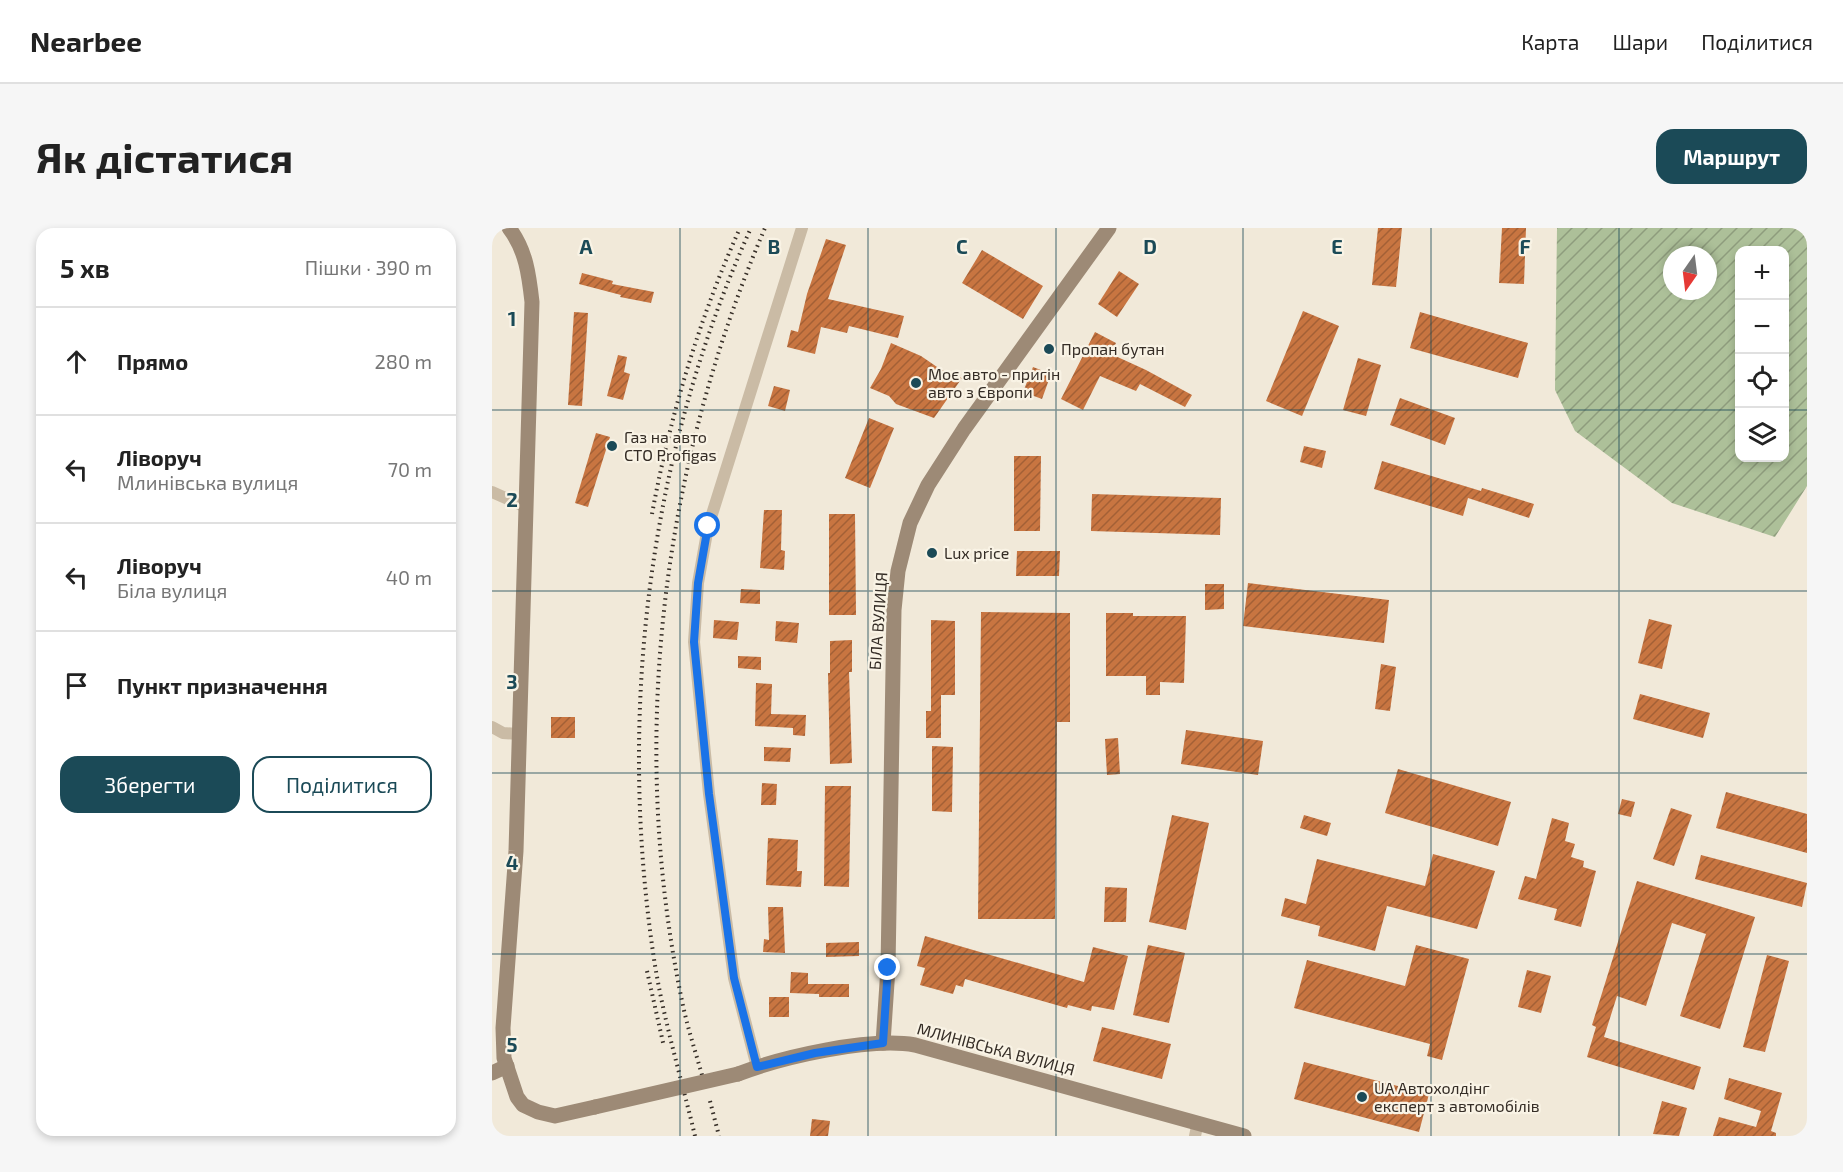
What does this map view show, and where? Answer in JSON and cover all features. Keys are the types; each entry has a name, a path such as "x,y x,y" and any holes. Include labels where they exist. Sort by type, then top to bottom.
{"main road":[{"name":"МЛИНІВСЬКА ВУЛИЦЯ","path":"508,228 519,241 529,271 532,302 516,851 503,1028 504,1058 517,1097 524,1105 538,1112 555,1116 738,1074 815,1053 897,1042 915,1045 1196,1129 1244,1136"},
{"name":"БІЛА ВУЛИЦЯ","path":"883,1043 888,968 894,610 898,570 910,523 928,485 964,429 1109,228"},
{"path":"492,1073 507,1066"}],"street":[{"path":"757,1067 734,978 709,794 694,642 698,583 708,526 802,228"},
{"path":"492,492 526,507"},
{"path":"492,727 503,733 519,735"}],"green space":[{"path":"1557,228 1807,228 1807,486 1775,537 1672,503 1575,431 1555,390"}],"building":[{"path":"1378,228 1402,228 1396,287 1372,285"},
{"path":"1502,228 1526,228 1524,284 1499,283"},
{"path":"826,239 846,245 828,299 904,316 898,338 849,326 847,333 821,327 815,354 787,347 791,330 798,332 807,294"},
{"path":"982,250 1043,286 1023,319 962,283"},
{"path":"1119,271 1139,284 1117,317 1098,304"},
{"path":"582,273 613,281 612,284 654,292 651,303 620,297 621,295 579,284"},
{"path":"1303,311 1339,326 1302,416 1266,401"},
{"path":"574,312 588,313 582,406 568,405"},
{"path":"1420,312 1528,343 1518,378 1410,348"},
{"path":"1095,332 1116,343 1111,354 1192,395 1185,407 1140,384 1136,391 1100,376 1083,410 1061,399"},
{"name":"Моє авто - пригін авто з Європи","path":"891,343 962,378 934,418 896,404 889,396 870,388 881,369"},
{"path":"618,355 627,357 624,372 630,374 623,400 607,396"},
{"path":"1358,358 1381,365 1366,416 1343,410"},
{"path":"1033,367 1051,374 1042,399 1023,392"},
{"path":"774,386 790,390 785,411 768,406"},
{"path":"1400,398 1455,418 1445,445 1390,425"},
{"path":"869,418 894,428 870,488 845,478"},
{"path":"596,433 610,437 588,507 575,503"},
{"path":"1304,446 1326,451 1322,468 1300,462"},
{"path":"1014,456 1041,456 1040,531 1014,531"},
{"path":"1382,461 1481,491 1482,488 1534,504 1529,518 1468,498 1463,516 1374,489"},
{"path":"1092,494 1221,498 1220,535 1091,531"},
{"path":"764,510 782,510 781,550 785,551 784,570 760,568"},
{"path":"829,514 855,514 856,615 829,615"},
{"path":"1017,551 1060,551 1059,576 1016,576"},
{"path":"1248,583 1389,600 1384,643 1243,626"},
{"path":"1205,584 1224,584 1224,609 1205,610"},
{"path":"741,589 760,590 760,604 740,603"},
{"path":"981,612 1070,613 1070,722 1057,722 1055,919 978,919"},
{"path":"1106,613 1133,613 1133,616 1186,616 1184,683 1160,682 1160,695 1146,695 1146,676 1106,676"},
{"path":"1649,619 1672,625 1662,669 1638,663"},
{"path":"714,620 739,622 737,640 713,638"},
{"path":"931,620 955,621 955,695 941,695 941,738 926,738 926,711 931,711"},
{"path":"776,621 799,623 797,643 775,641"},
{"path":"852,640 852,672 849,672 852,763 830,764 828,673 830,673 830,641"},
{"path":"738,656 761,657 761,670 738,668"},
{"path":"1381,664 1396,667 1390,711 1375,709"},
{"path":"756,683 772,684 771,714 806,715 805,736 793,735 793,728 755,726"},
{"path":"1640,694 1710,713 1703,738 1633,719"},
{"path":"551,717 575,717 575,738 551,738"},
{"path":"1186,730 1263,741 1258,775 1181,764"},
{"path":"1118,738 1120,774 1107,775 1105,739"},
{"path":"932,746 953,747 952,812 932,811"},
{"path":"764,747 791,748 790,762 764,761"},
{"path":"1398,769 1511,802 1498,846 1385,813"},
{"path":"762,783 777,784 776,805 761,805"},
{"path":"825,786 851,786 849,887 824,886"},
{"path":"1726,792 1807,814 1807,853 1716,828"},
{"path":"1622,799 1635,802 1631,817 1618,814"},
{"path":"1671,808 1692,815 1674,866 1653,859"},
{"path":"1172,815 1209,823 1186,930 1149,922"},
{"path":"1304,815 1331,823 1327,836 1300,828"},
{"path":"1552,818 1569,823 1565,841 1575,844 1571,857 1584,861 1583,867 1596,871 1581,927 1554,920 1557,909 1518,899 1525,876 1536,879"},
{"path":"768,838 798,840 797,871 802,871 801,887 766,885"},
{"path":"1433,854 1495,871 1477,929 1387,906 1375,951 1318,936 1320,926 1281,916 1285,898 1306,904 1317,859 1425,886"},
{"path":"1701,855 1807,883 1802,907 1695,879"},
{"path":"1637,881 1755,917 1720,1029 1680,1016 1706,934 1672,923 1646,1006 1617,996 1604,1037 1701,1067 1694,1090 1587,1057 1596,1027 1592,1025"},
{"path":"1105,887 1127,888 1126,922 1104,922"},
{"path":"768,907 783,907 785,953 763,952 764,939 769,940"},
{"path":"925,936 1084,982 1093,947 1128,956 1114,1010 1092,1006 1091,1011 1068,1005 1067,1008 965,979 963,987 956,985 953,994 920,985 925,968 917,966"},
{"path":"859,942 859,956 826,957 826,943"},
{"path":"1148,945 1185,953 1169,1023 1133,1015"},
{"path":"1416,945 1469,959 1442,1060 1427,1056 1430,1044 1294,1008 1307,960 1405,986"},
{"path":"1767,955 1789,961 1765,1052 1743,1047"},
{"path":"1527,970 1551,976 1541,1013 1518,1007"},
{"path":"791,972 808,973 808,984 849,984 849,997 819,997 819,994 790,993"},
{"path":"769,997 789,997 789,1017 769,1017"},
{"path":"1102,1027 1171,1044 1162,1079 1093,1061"},
{"name":"UA Автохолдінг експерт з автомобілів","path":"1304,1062 1429,1094 1419,1132 1294,1099"},
{"path":"1729,1078 1782,1093 1771,1131 1776,1133 1776,1136 1713,1136 1719,1117 1756,1127 1761,1111 1724,1099"},
{"path":"1662,1101 1687,1108 1679,1136 1653,1134"},
{"path":"812,1119 830,1121 828,1136 810,1136"}],"railway":[{"path":"652,514 659,477 687,368 711,297 740,228"},
{"path":"695,1136 658,981 643,866 639,773 641,679 650,586 665,494 687,403 716,314 751,228"},
{"path":"702,1075 682,1001 666,903 658,805 657,706 664,608 679,511 701,414 729,320 765,228"},
{"path":"647,971 664,1047"},
{"path":"710,1101 719,1136"}],"place":[{"name":"Пропан бутан","path":"1049,349"},
{"name":"Моє авто - пригін авто з Європи","path":"916,383"},
{"name":"Газ на авто СТО Profigas","path":"612,446"},
{"name":"Lux price","path":"932,553"},
{"name":"UA Автохолдінг експерт з автомобілів","path":"1362,1097"}],"route":[{"path":"708,526 698,583 694,642 709,794 734,978 757,1067 815,1053 883,1043 888,968"}]}
